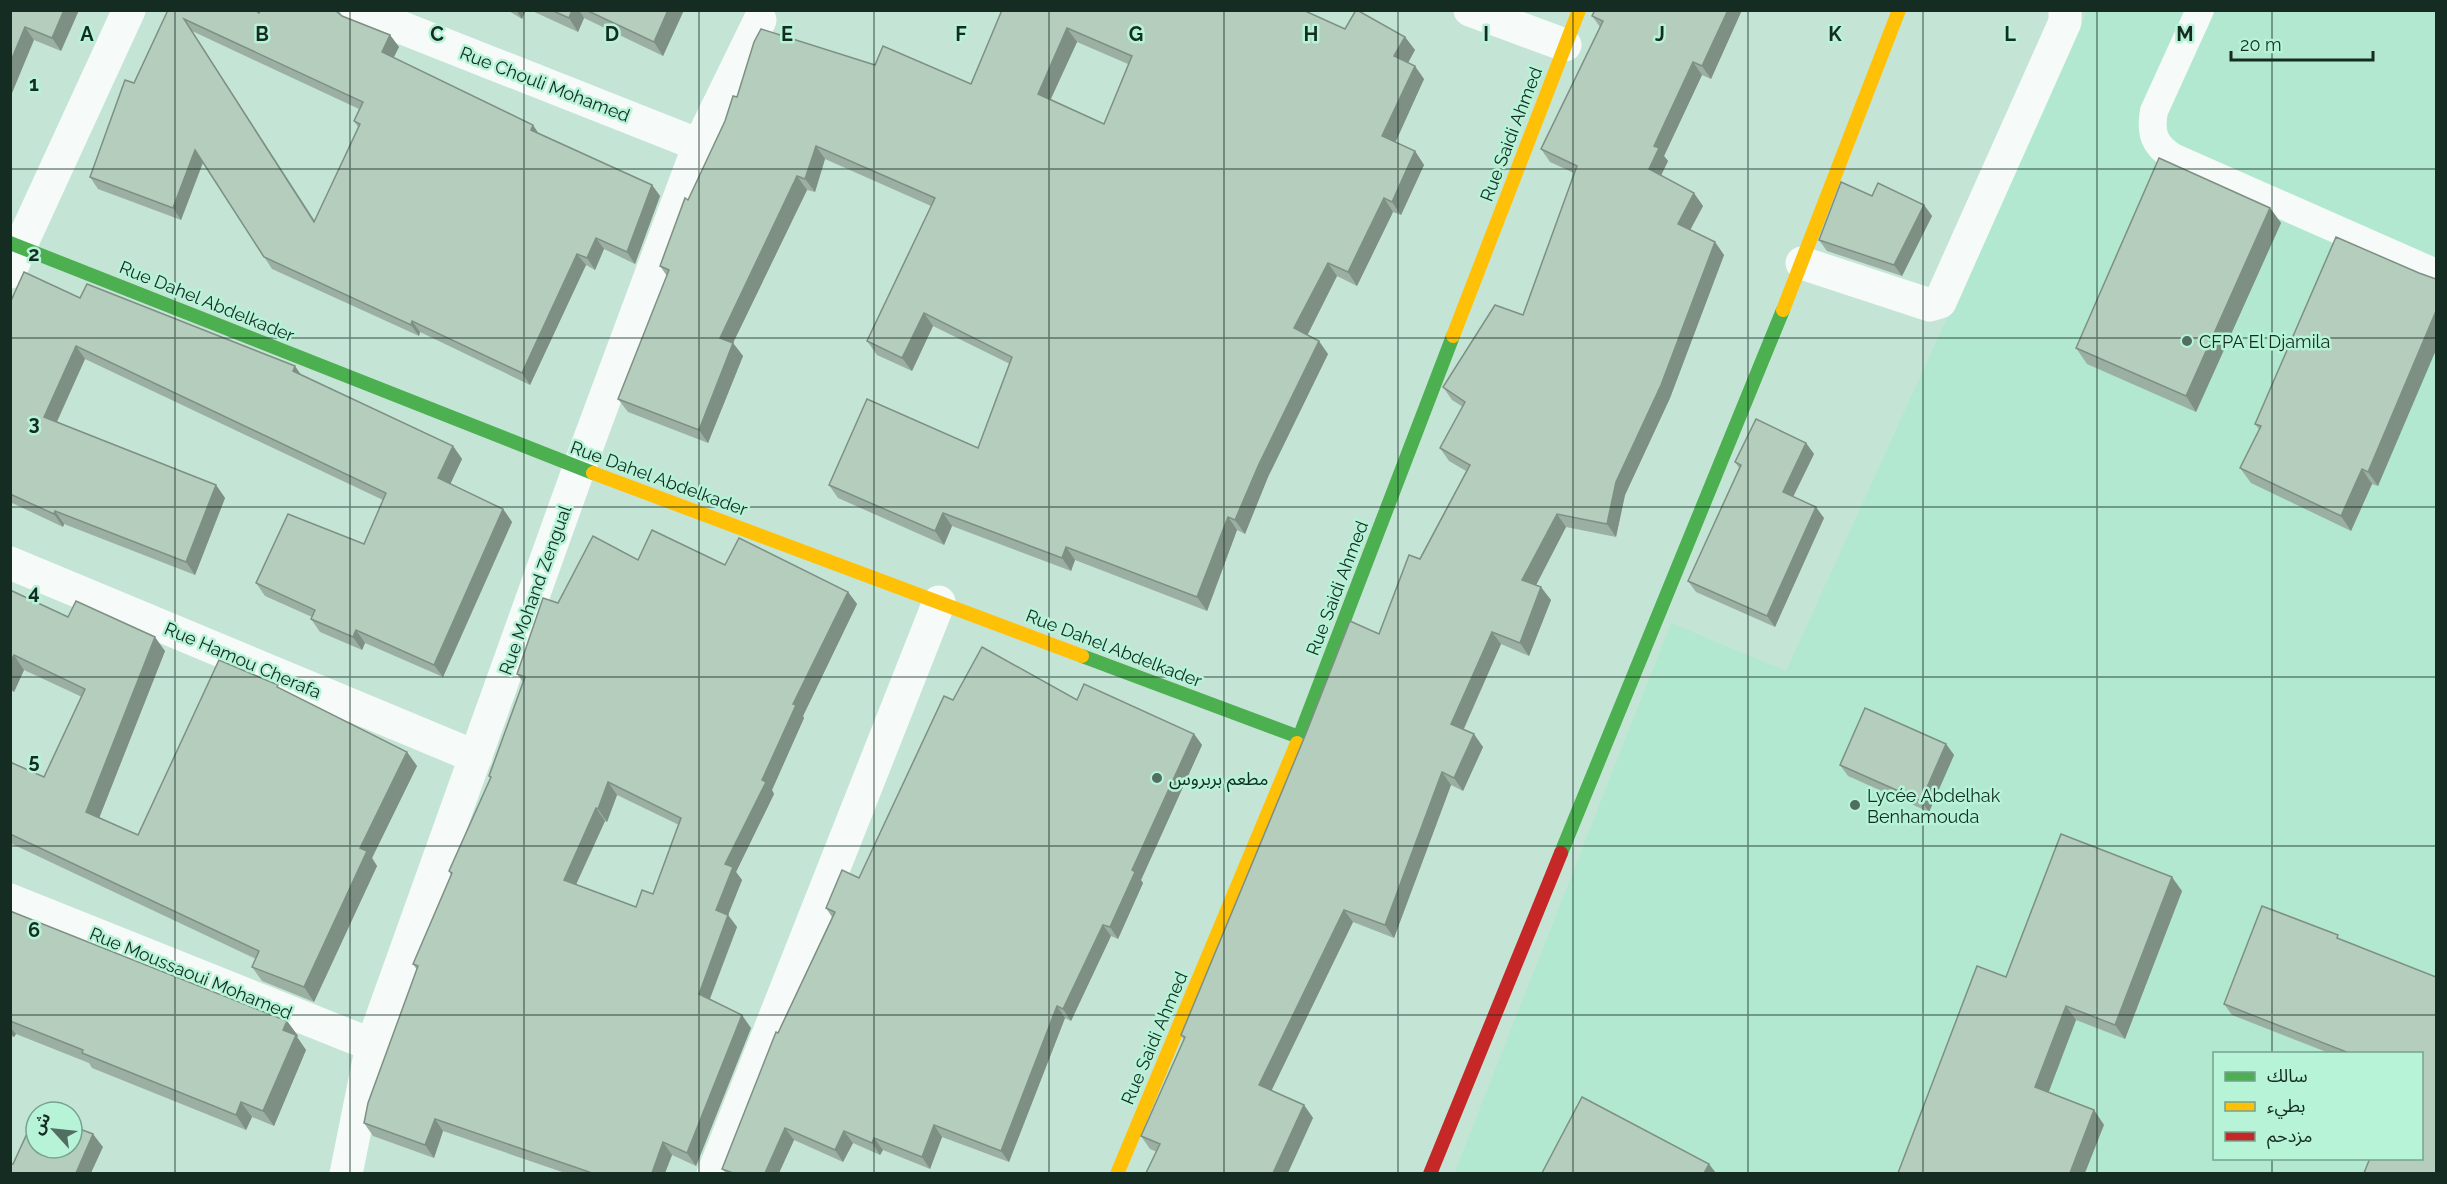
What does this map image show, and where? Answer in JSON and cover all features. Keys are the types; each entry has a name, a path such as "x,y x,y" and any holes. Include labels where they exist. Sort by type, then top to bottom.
{"street":[{"path":"14,254 129,10"},
{"name":"Rue Chouli Mohamed","path":"357,10 699,145"},
{"path":"1470,10 1565,45"},
{"name":"Rue Saidi Ahmed","path":"1117,1173 1299,737 1579,10"},
{"path":"1430,1173 1802,263 1899,10"},
{"path":"1802,263 1930,305 1940,302 2065,22 2065,10"},
{"name":"Rue Mohand Zengual","path":"346,1173 372,1045 579,468 699,145 760,20"},
{"name":"Rue Dahel Abdelkader","path":"14,254 1299,737"},
{"name":"Rue Hamou Cherafa","path":"10,563 476,757"},
{"path":"713,1173 939,602"},
{"name":"Rue Moussaoui Mohamed","path":"10,900 372,1045"}],"lane":[{"path":"2200,10 2154,111 2151,124 2153,138 2161,150 2436,273"}],"shaded area":[{"path":"2087,11 2436,11 2436,1173 1454,1174 1671,623 1786,671"}],"building":[{"path":"10,10 64,10 52,38 25,27 10,63"},
{"path":"168,10 255,10 259,13 260,10 335,10 342,16 390,35 382,52 533,125 531,130 652,185 627,252 596,238 587,258 577,254 522,373 412,321 411,325 264,257 195,150 173,208 90,177 125,80 134,83","holes":["184,19 363,102 354,121 360,124 314,222"]},
{"path":"551,10 572,10 569,18"},
{"path":"586,10 668,10 654,42"},
{"path":"1002,10 1303,10 1345,29 1357,10 1405,37 1394,56 1415,66 1382,136 1415,151 1392,202 1384,198 1348,272 1328,263 1294,328 1319,341 1259,464 1235,520 1228,517 1197,597 1066,547 1062,558 943,513 935,531 829,485 867,399 978,448 1012,357 924,313 902,358 867,341 935,198 816,146 805,179 797,176 720,338 733,343 699,430 618,399 669,270 660,266 685,198 688,200 725,121 733,96 737,97 754,42 761,29 875,65 883,46 971,84","holes":["1067,28 1132,56 1104,124 1038,94"]},
{"path":"1595,10 1728,10 1702,66 1693,62 1654,146 1659,148 1649,169 1694,193 1678,224 1715,242 1661,385 1616,482 1607,524 1557,514 1522,580 1541,587 1520,643 1492,632 1451,724 1474,734 1454,778 1442,772 1385,925 1344,910 1259,1085 1304,1105 1273,1173 1146,1173 1160,1144 1141,1136 1185,1037 1181,1035 1350,621 1379,634 1409,555 1420,559 1470,465 1440,448 1465,402 1443,387 1495,305 1523,315 1577,166 1541,149 1603,21 1592,16"},
{"path":"2159,158 2270,208 2186,396 2076,348"},
{"path":"1841,182 1872,196 1878,183 1924,205 1894,265 1819,240"},
{"path":"2336,237 2436,279 2436,311 2368,472 2362,469 2341,516 2240,468 2261,426 2255,424"},
{"path":"24,272 80,298 87,284 295,366 293,371 453,446 438,478 503,509 434,665 356,630 353,637 311,619 315,610 256,583 288,514 364,544 386,493 76,346 44,417 216,485 186,562 55,511 54,514 10,494 10,303"},
{"path":"1756,419 1806,443 1783,492 1816,507 1767,616 1688,581 1741,465 1735,462"},
{"path":"652,530 725,565 739,538 848,592 793,704 796,705 762,780 766,782 725,864 733,867 716,910 728,915 699,994 742,1015 687,1153 663,1142 652,1173 592,1173 435,1119 425,1145 364,1123 368,1103 418,966 413,964 452,873 449,871 491,777 489,776 525,677 517,674 543,598 558,603 593,536 638,560","holes":["608,782 681,818 653,894 642,890 636,907 564,880 596,808 598,809"]},
{"path":"10,590 68,617 76,601 155,637 86,812 138,835 219,660 278,685 277,687 407,752 360,848 367,851 304,987 252,967 259,951 10,834 10,762 44,777 85,689 14,655 10,663"},
{"path":"982,647 1077,700 1084,684 1194,734 1132,870 1135,872 1110,927 1103,925 1063,1009 1057,1006 1001,1151 934,1125 922,1157 874,1138 872,1143 844,1131 835,1150 785,1128 765,1173 733,1173 722,1169 776,1032 778,1033 835,912 826,908 842,870 859,878 944,696 953,700"},
{"path":"1865,708 1946,744 1921,801 1840,765"},
{"path":"2061,834 2172,877 2115,1025 2066,1006 2035,1087 2094,1110 2070,1173 1898,1173 1977,966 2006,977"},
{"path":"2262,906 2338,935 2337,938 2436,977 2436,1173 2364,1173 2369,1160 2423,1160 2423,1052 2346,1052 2224,1004"},
{"path":"10,911 287,1021 283,1030 296,1035 263,1111 241,1102 236,1115 82,1053 83,1050 10,1021"},
{"path":"1582,1097 1709,1164 1704,1173 1542,1173"},
{"path":"84,1131 93,1134 84,1155"},
{"path":"24,1140 24,1160 82,1160 76,1173 10,1173 10,1163 13,1164"}],"traffic: fast":[{"path":"10,243 593,473"},
{"path":"1561,853 1783,310"},
{"path":"1297,743 1453,336"},
{"path":"1082,656 1299,737"}],"traffic: slow":[{"path":"1453,336 1579,10"},
{"path":"1783,310 1899,10"},
{"path":"593,473 1082,656"},
{"path":"1117,1174 1297,743"}],"traffic: jam":[{"path":"1430,1174 1561,853"}],"place":[{"name":"CFPA El Djamila","path":"2187,341"},
{"name":"مطعم بربروس","path":"1157,778"},
{"name":"Lycée Abdelhak Benhamouda","path":"1855,805"}]}
